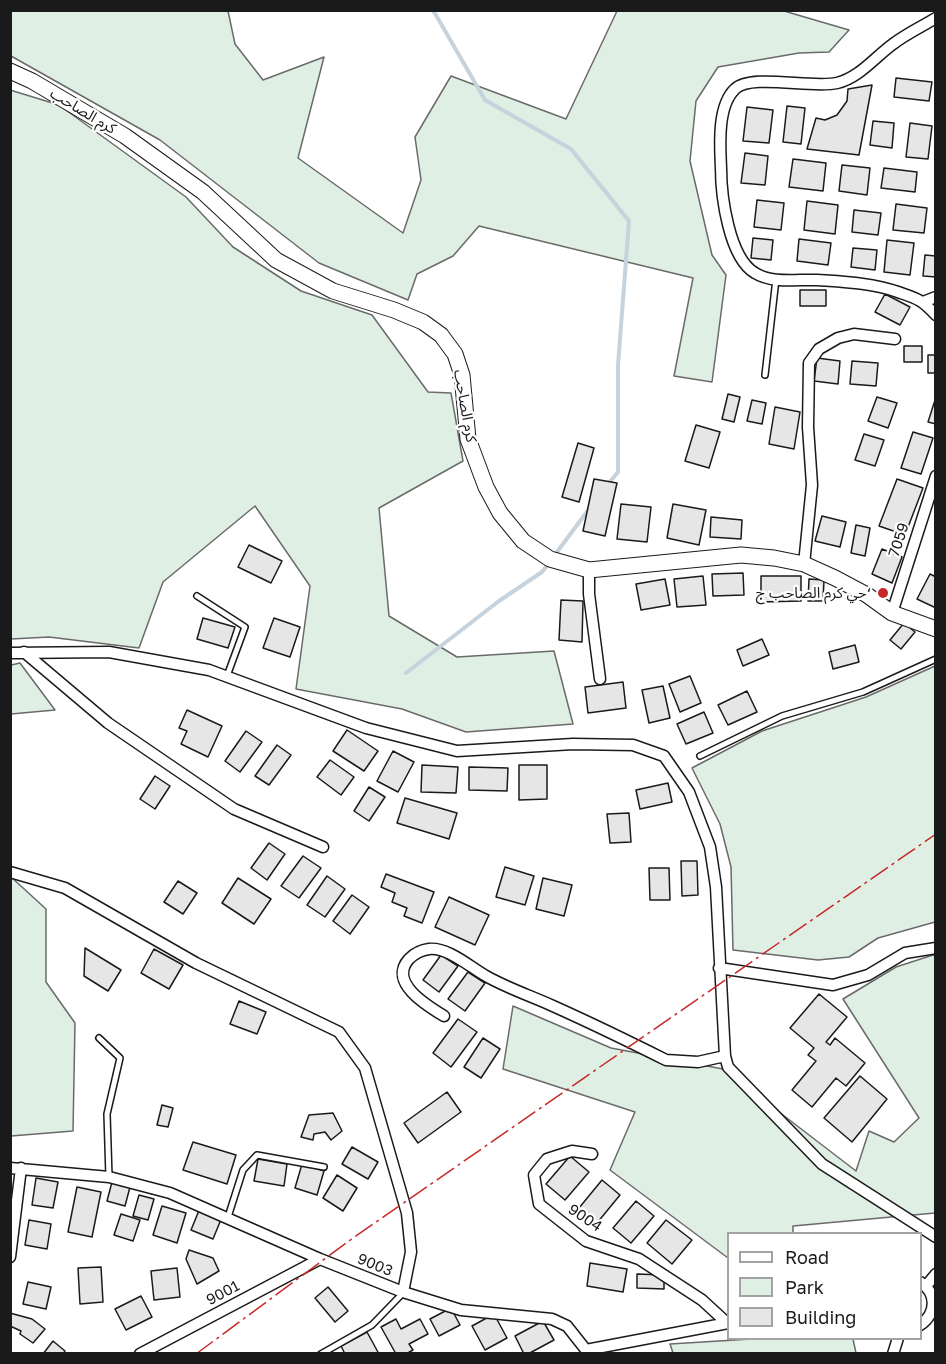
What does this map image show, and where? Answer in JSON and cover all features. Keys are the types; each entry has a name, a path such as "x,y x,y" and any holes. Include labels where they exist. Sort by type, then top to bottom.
{"street":[{"path":"936,18 893,44 853,76 838,83 817,86 752,82 735,89 722,117 720,136 724,208 742,262 754,273 777,279 878,285 923,302 936,315"},
{"name":"كرم الصاحب","path":"10,71 32,81 125,136 203,192 276,260 333,291 394,309 423,322 441,335 455,354 462,375 468,439 486,487 500,513 524,541 550,559 590,570 741,555 774,558 804,564 867,595 892,613 936,629"},
{"path":"923,302 936,297"},
{"path":"804,564 812,485 808,427 808,363 819,349 838,338 854,334 895,339"},
{"name":"7059","path":"892,613 936,476"},
{"path":"590,570 589,594 600,679"},
{"path":"24,652 108,723 234,809 323,847"},
{"path":"10,653 109,652 209,670 366,728 457,751 573,744 633,745 664,756 689,792 710,847 716,886 719,968 725,1056 728,1067 822,1164 936,1237"},
{"path":"10,872 65,888 196,963 339,1032 365,1068 407,1213 411,1252 403,1292"},
{"path":"444,1016 430,1008 405,984 402,978 402,971 406,964 419,951 430,948 442,950 488,978 666,1059 698,1062 725,1056"},
{"path":"719,968 833,986 868,975 905,953 936,948"},
{"name":"9004","path":"592,1154 572,1151 547,1159 534,1175 539,1204 586,1241 639,1259 702,1299 727,1322"},
{"path":"10,1257 16,1168"},
{"name":"9003","path":"16,1168 109,1177 170,1193 320,1259 403,1292 461,1310 552,1319 567,1326 583,1352 727,1323"},
{"name":"9001","path":"140,1353 320,1259"},
{"path":"928,1322 932,1312 933,1298 923,1284 936,1274"}],"lane":[{"path":"765,375 777,279"},
{"path":"197,596 245,627 227,677"},
{"path":"700,756 782,716 863,692 936,659"},
{"path":"99,1038 120,1058 107,1114 109,1177"},
{"path":"228,1217 243,1170 257,1155 324,1167"},
{"path":"321,1353 372,1325 403,1292"}],"green space":[{"path":"11,10 228,11 235,44 263,80 324,57 298,158 403,233 421,180 415,137 451,76 566,119 617,11 784,11 849,30 829,52 799,53 718,67 696,101 690,161 712,255 726,275 712,382 674,376 693,278 479,226 453,256 417,274 408,300 319,263 160,140 11,56"},
{"path":"10,90 59,105 186,197 233,247 301,291 372,315 428,392 451,393 463,461 379,508 389,616 457,657 554,651 573,724 466,732 402,709 296,689 310,586 255,506 163,582 139,648 49,637 11,639"},
{"path":"20,663 55,710 11,714 11,665"},
{"path":"935,666 935,922 878,938 849,957 818,960 733,950 731,867 720,824 692,768 762,731 866,697"},
{"path":"10,876 46,909 46,982 75,1023 73,1131 11,1136"},
{"path":"935,956 935,1213 793,1226 793,1232 727,1232 727,1257 610,1170 635,1112 503,1069 513,1006 611,1048 723,1069 856,1171 869,1131 894,1142 919,1118 843,999 896,967"},
{"path":"735,1340 853,1340 856,1353 673,1353 670,1344"}],"building":[{"path":"896,78 932,82 929,101 894,97"},
{"path":"872,85 859,155 807,149 816,118 825,120 837,115 847,101 848,89"},
{"path":"787,106 805,108 801,144 783,142"},
{"path":"747,107 773,110 769,143 743,141"},
{"path":"873,121 894,123 892,148 870,145"},
{"path":"910,123 932,126 928,159 906,157"},
{"path":"745,153 768,156 765,185 741,183"},
{"path":"793,159 826,163 823,191 789,187"},
{"path":"842,165 870,168 867,195 839,191"},
{"path":"884,168 917,172 915,192 881,188"},
{"path":"757,200 784,203 781,230 754,227"},
{"path":"807,201 838,205 835,234 804,230"},
{"path":"896,204 927,208 924,233 893,230"},
{"path":"854,210 881,213 878,235 852,232"},
{"path":"753,238 773,240 771,260 751,258"},
{"path":"799,239 831,243 828,265 797,261"},
{"path":"887,240 914,243 910,275 884,272"},
{"path":"853,248 877,250 875,270 851,267"},
{"path":"925,255 936,256 936,277 923,276"},
{"path":"800,290 826,290 826,306 800,306"},
{"path":"885,294 910,307 900,325 875,312"},
{"path":"904,346 922,346 922,362 904,362"},
{"path":"928,355 936,355 936,373 928,373"},
{"path":"817,358 840,361 838,384 814,381"},
{"path":"852,361 878,363 876,386 850,384"},
{"path":"728,394 740,397 734,422 722,419"},
{"path":"877,397 897,403 888,428 868,421"},
{"path":"936,397 936,424 928,422"},
{"path":"752,400 766,403 762,424 747,421"},
{"path":"775,407 800,412 794,449 769,444"},
{"path":"696,425 720,432 709,468 685,461"},
{"path":"913,432 933,438 921,474 901,468"},
{"path":"864,434 884,440 875,466 855,460"},
{"path":"578,443 594,448 579,502 562,497"},
{"path":"594,479 617,483 605,536 583,531"},
{"path":"897,479 923,488 905,535 879,526"},
{"path":"621,504 651,507 647,542 617,539"},
{"path":"673,504 706,510 699,545 667,538"},
{"path":"822,516 846,522 840,547 815,541"},
{"path":"711,517 742,520 741,539 710,537"},
{"path":"856,525 870,528 865,556 851,553"},
{"path":"249,545 282,561 271,583 238,567"},
{"path":"882,549 902,557 892,583 872,574"},
{"path":"743,573 744,595 713,596 712,574"},
{"path":"930,574 936,577 936,608 917,599"},
{"path":"703,576 706,605 677,607 674,579"},
{"path":"761,576 801,576 801,601 761,602"},
{"path":"665,579 670,605 641,610 636,584"},
{"path":"809,579 824,580 823,601 808,601"},
{"path":"561,600 583,601 582,642 559,640"},
{"path":"203,618 235,627 228,648 197,639"},
{"path":"274,618 300,627 290,657 263,648"},
{"path":"904,623 915,632 901,649 890,640"},
{"path":"762,639 769,655 743,666 737,650"},
{"path":"855,645 859,662 833,669 829,652"},
{"path":"690,676 701,703 680,712 669,684"},
{"path":"623,682 626,708 588,713 585,687"},
{"path":"663,686 670,718 649,723 642,690"},
{"path":"747,691 757,712 728,725 718,705"},
{"path":"187,710 222,726 208,757 181,744 187,731 179,728"},
{"path":"704,712 713,733 686,744 677,724"},
{"path":"347,730 378,751 364,771 333,751"},
{"path":"246,731 262,742 240,772 225,761"},
{"path":"277,745 291,755 269,785 255,776"},
{"path":"393,751 414,762 398,792 377,781"},
{"path":"330,760 354,777 341,795 317,777"},
{"path":"422,765 458,767 456,793 421,792"},
{"path":"519,765 547,765 547,799 519,800"},
{"path":"469,767 508,768 507,791 469,790"},
{"path":"155,776 170,786 155,809 140,799"},
{"path":"668,783 672,802 640,809 636,790"},
{"path":"369,787 385,797 369,821 354,811"},
{"path":"405,798 457,813 449,839 397,823"},
{"path":"629,813 631,842 610,843 607,814"},
{"path":"269,843 285,854 267,880 251,868"},
{"path":"303,856 321,868 299,898 281,886"},
{"path":"681,861 697,861 698,895 682,896"},
{"path":"505,867 534,876 525,905 496,897"},
{"path":"649,868 669,868 670,900 650,900"},
{"path":"386,874 434,892 422,923 404,916 407,908 392,902 395,893 381,887"},
{"path":"327,876 345,889 325,917 307,905"},
{"path":"238,878 271,899 254,924 222,903"},
{"path":"543,878 572,885 564,916 536,909"},
{"path":"178,881 197,893 183,914 164,902"},
{"path":"352,895 369,907 350,934 333,921"},
{"path":"449,897 489,915 475,945 435,927"},
{"path":"85,948 121,970 108,991 84,976"},
{"path":"154,949 183,965 169,989 141,973"},
{"path":"441,955 458,966 439,992 423,980"},
{"path":"468,972 485,983 465,1011 448,999"},
{"path":"819,994 847,1017 826,1042 830,1045 835,1038 865,1063 846,1086 836,1078 812,1107 792,1090 816,1061 808,1055 814,1048 790,1028"},
{"path":"239,1001 266,1012 257,1034 230,1024"},
{"path":"458,1019 477,1032 451,1067 433,1053"},
{"path":"483,1038 500,1049 481,1078 464,1067"},
{"path":"860,1076 887,1099 852,1142 824,1118"},
{"path":"447,1092 461,1112 418,1143 404,1123"},
{"path":"162,1105 173,1108 168,1127 157,1125"},
{"path":"333,1113 342,1131 331,1140 325,1132 314,1134 313,1140 301,1137 309,1115"},
{"path":"193,1142 236,1155 227,1184 183,1170"},
{"path":"352,1147 378,1162 368,1179 342,1164"},
{"path":"570,1156 589,1172 565,1200 546,1184"},
{"path":"258,1159 287,1164 284,1186 254,1181"},
{"path":"302,1164 324,1171 317,1195 295,1188"},
{"path":"337,1175 357,1188 343,1211 323,1198"},
{"path":"36,1178 58,1182 53,1208 32,1205"},
{"path":"602,1180 620,1195 597,1223 579,1208"},
{"path":"112,1182 130,1187 125,1206 107,1201"},
{"path":"77,1187 101,1192 92,1237 68,1232"},
{"path":"139,1195 154,1199 148,1220 133,1216"},
{"path":"636,1201 654,1216 631,1243 613,1228"},
{"path":"162,1206 186,1213 177,1243 153,1235"},
{"path":"200,1208 222,1217 213,1239 191,1230"},
{"path":"121,1214 140,1220 133,1241 114,1235"},
{"path":"29,1220 51,1224 47,1249 25,1245"},
{"path":"666,1220 692,1240 672,1264 647,1243"},
{"path":"189,1250 213,1258 219,1271 197,1284 186,1259"},
{"path":"590,1263 627,1269 623,1292 587,1286"},
{"path":"101,1267 103,1302 80,1304 78,1268"},
{"path":"177,1268 180,1297 154,1300 151,1271"},
{"path":"637,1274 664,1275 664,1289 637,1288"},
{"path":"28,1282 51,1287 46,1309 23,1304"},
{"path":"328,1287 348,1311 335,1322 315,1298"},
{"path":"141,1296 152,1317 126,1330 115,1309"},
{"path":"451,1308 460,1325 439,1336 430,1319"},
{"path":"10,1313 32,1319 45,1329 33,1343 20,1334 21,1331 10,1326"},
{"path":"494,1314 507,1338 485,1350 472,1326"},
{"path":"396,1319 401,1329 420,1319 428,1334 409,1344 413,1350 406,1354 396,1354 381,1327"},
{"path":"543,1321 554,1340 524,1354 515,1336"},
{"path":"367,1332 379,1354 345,1354 341,1346"},
{"path":"53,1341 65,1351 63,1354 43,1354"}],"waterway":[{"path":"433,10 485,100 571,149 629,221 618,365 618,472 608,484"},
{"path":"554,556 589,509"},
{"path":"406,673 499,601 542,572 550,562"}],"power":[{"path":"196,1354 353,1238 936,834"}],"place":[{"name":"حي كرم الصاحب ج‘","path":"883,593"}]}
